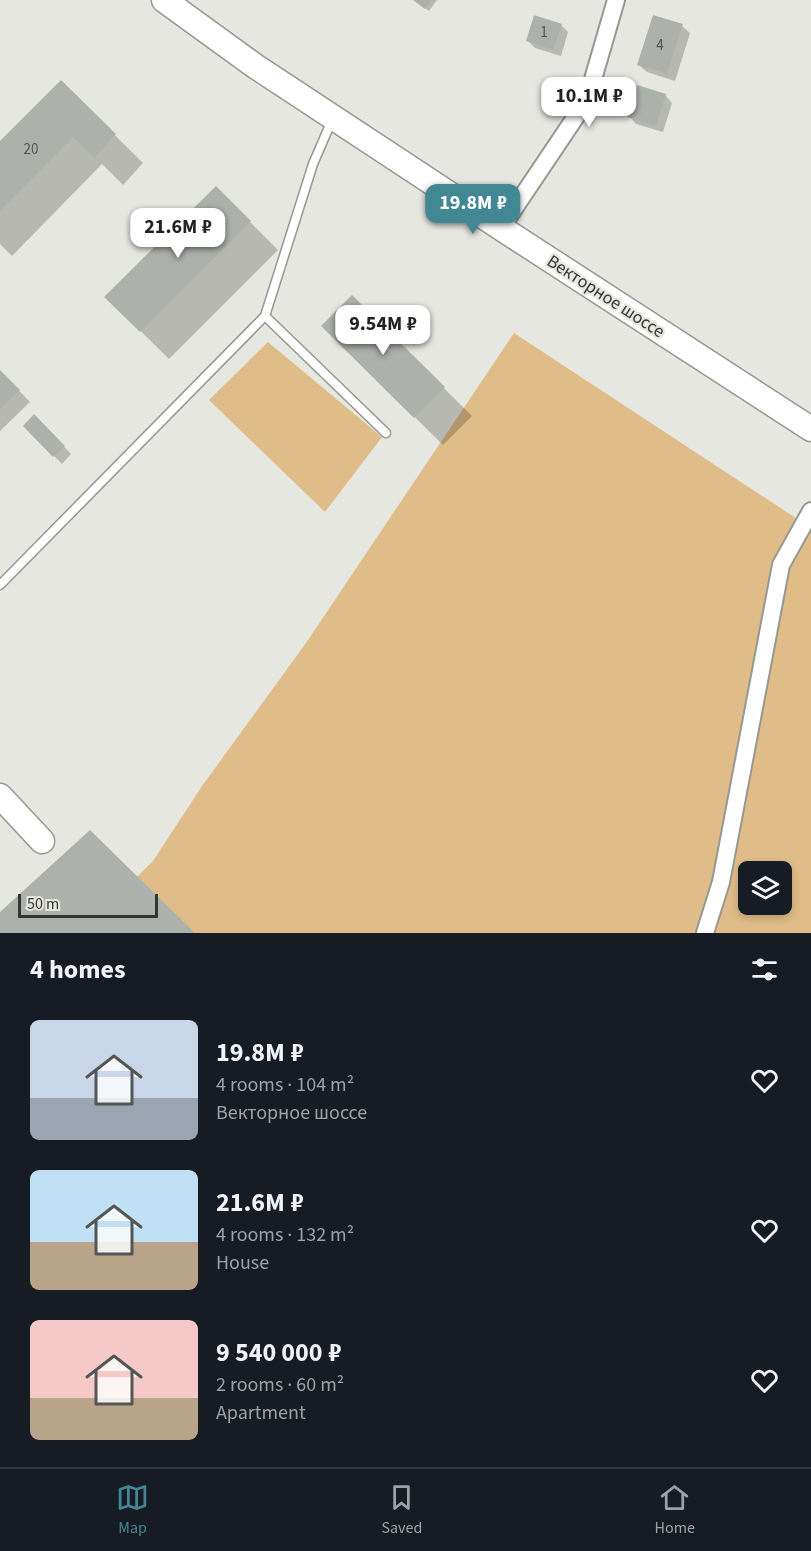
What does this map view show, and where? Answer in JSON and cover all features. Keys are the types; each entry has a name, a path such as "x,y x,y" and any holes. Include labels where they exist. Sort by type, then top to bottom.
{"main road":[{"name":"Векторное шоссе","path":"164,0 255,66 333,118 811,429"},
{"path":"0,796 42,841"}],"street":[{"path":"501,228 587,100 616,0"},
{"path":"705,933 721,882 781,566 811,511"}],"lane":[{"path":"0,585 265,316 313,164 333,118"},
{"path":"265,316 386,433"}],"shaded area":[{"path":"514,333 811,528 811,933 80,933 153,861 202,786 306,643"},
{"path":"268,342 382,437 325,512 209,400"}],"building":[{"path":"413,0 431,0 425,9"},
{"path":"534,15 562,24 553,50 526,41"},
{"path":"653,15 683,24 667,74 637,65"},
{"path":"61,80 116,134 94,158 73,137 0,211 0,141"},
{"path":"637,85 666,94 656,126 627,117"},
{"path":"216,186 251,221 140,332 104,297"},
{"path":"352,295 445,387 414,418 321,326"},
{"path":"0,370 20,390 0,409"},
{"path":"34,414 65,446 53,457 23,426"},
{"path":"90,830 195,933 0,933 0,912"}]}
